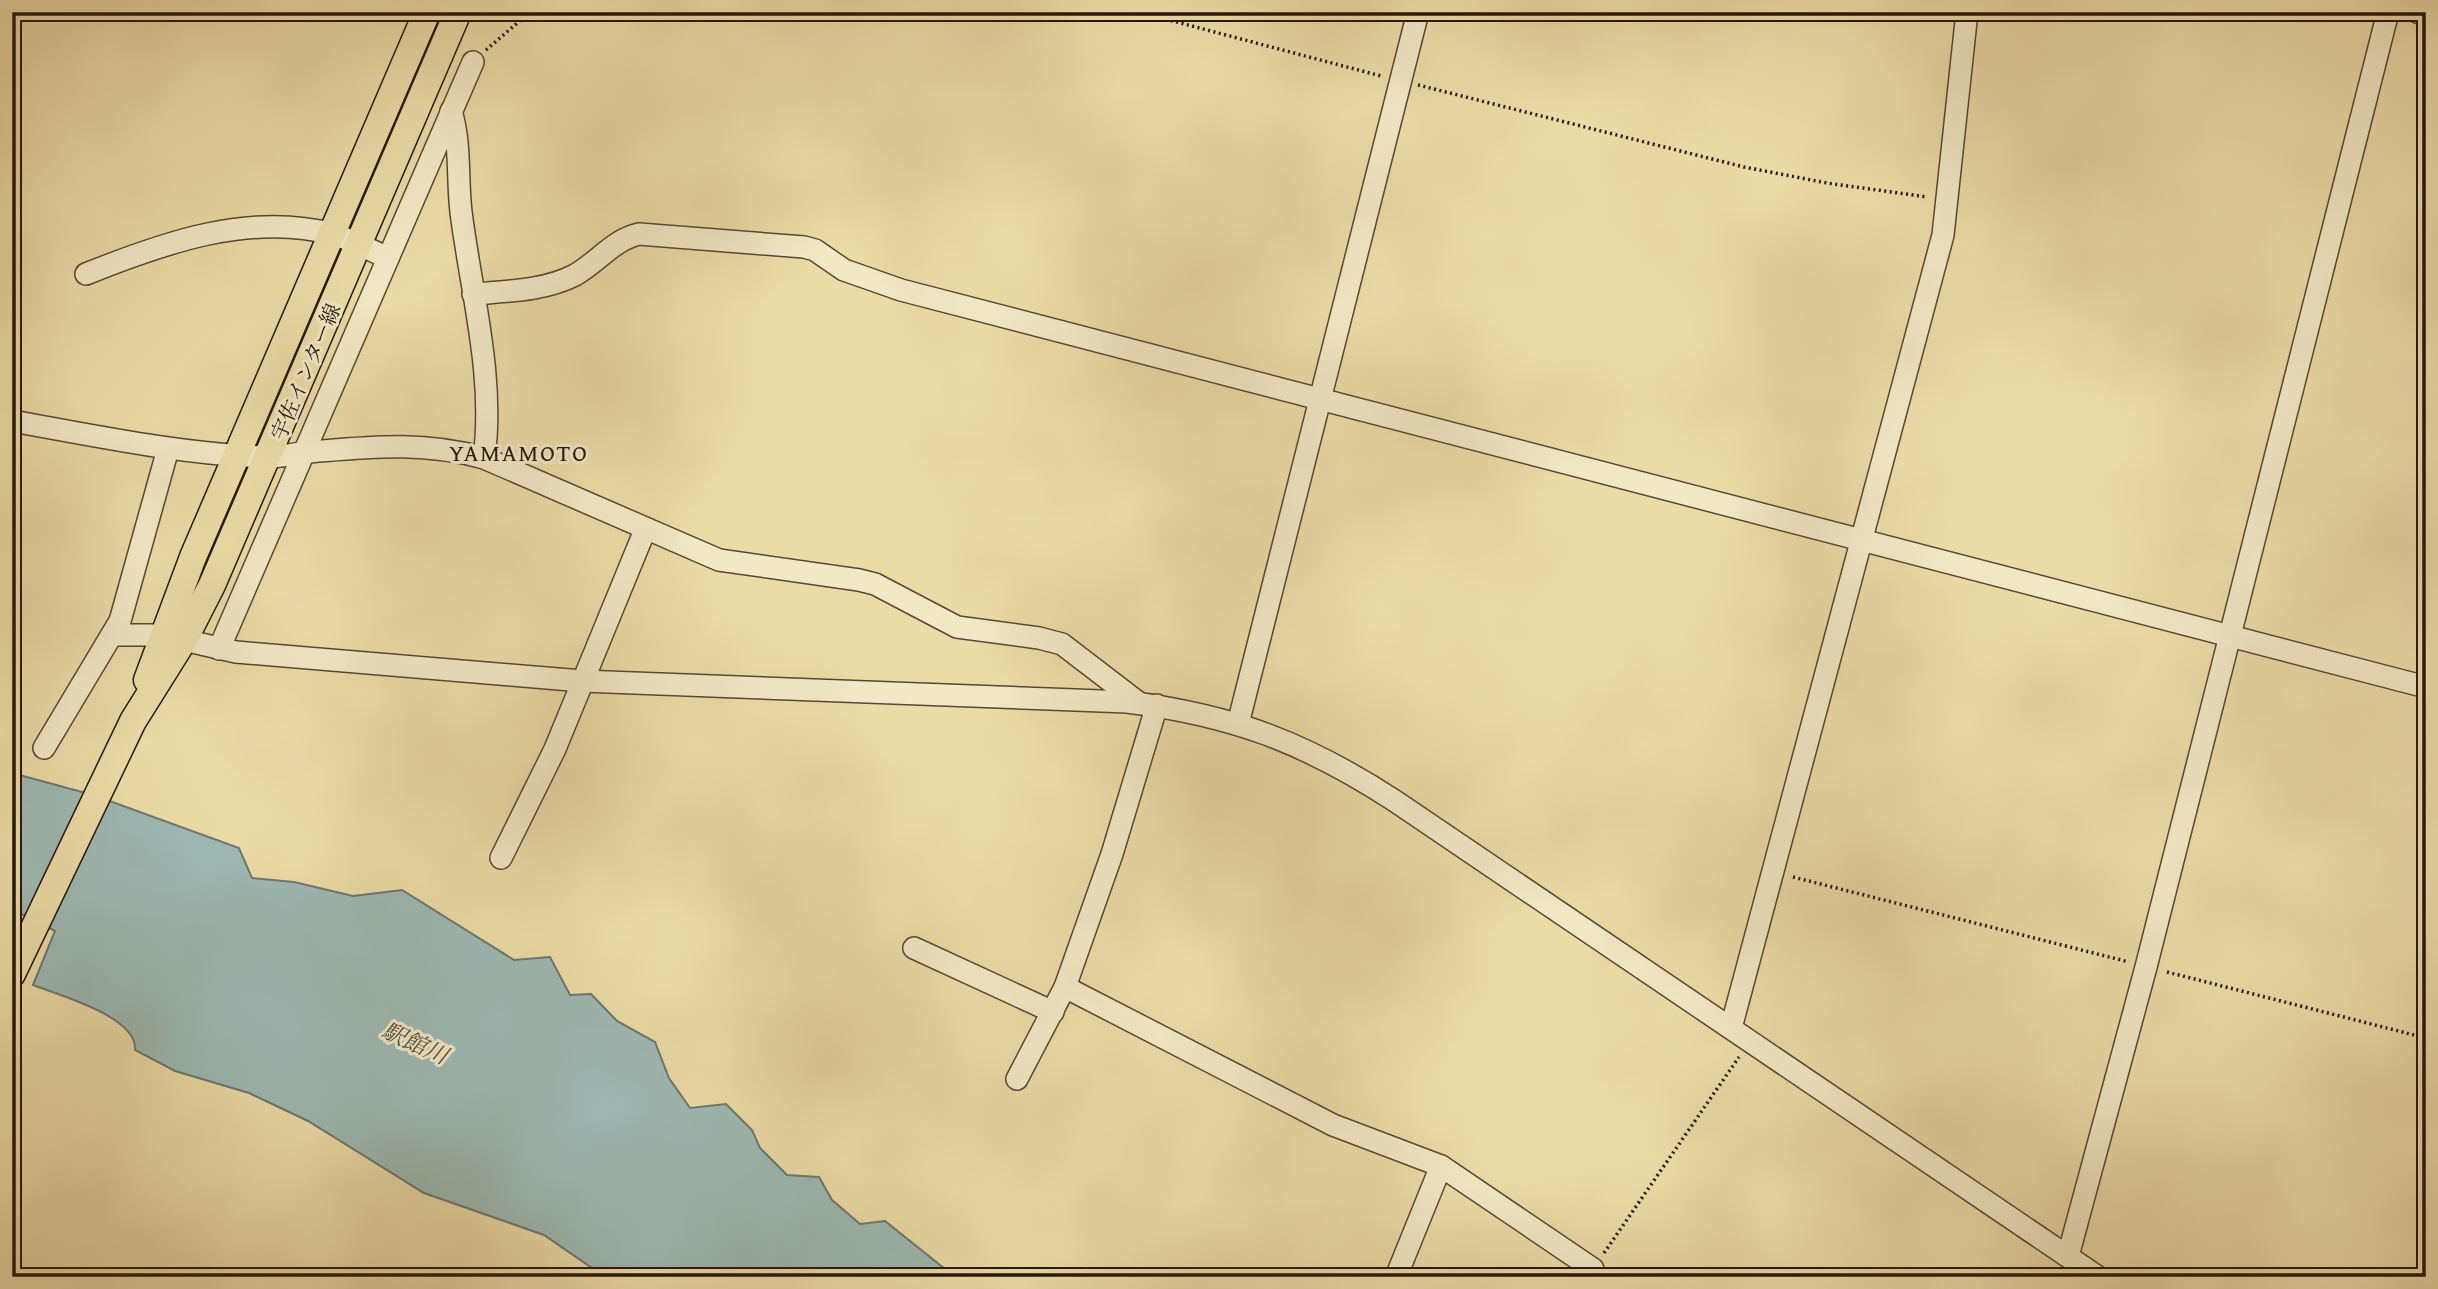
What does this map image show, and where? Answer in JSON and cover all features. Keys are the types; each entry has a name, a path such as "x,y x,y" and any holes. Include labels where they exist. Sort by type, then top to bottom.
{"main road":[{"name":"宇佐インター線","path":"12,974 173,636 237,455 427,12"},
{"name":"宇佐インター線","path":"173,636 212,585 269,458 458,12"}],"street":[{"path":"1238,724 1419,12"},
{"path":"1731,1028 1943,235 1949,200 1967,12"},
{"path":"2068,1256 2146,967 2388,12"},
{"path":"2417,12 2426,15"},
{"path":"219,649 473,62"},
{"path":"451,111 456,126 459,193 484,378 484,458"},
{"path":"86,274 121,260 217,231 276,226 333,234 388,258"},
{"path":"473,294 558,282 589,267 628,236 639,233 804,247 815,250 844,270 891,287 2426,687"},
{"path":"12,421 168,449 269,458 304,452 432,446 484,458 719,561 841,576 875,584 968,630 1039,638 1062,644 1148,704"},
{"path":"44,748 114,635 168,449"},
{"path":"501,858 538,788 645,530"},
{"path":"114,635 173,636 219,649 582,681 1148,704 1238,724 1300,746 1353,774 2098,1277"},
{"path":"1017,1079 1065,987 1112,854 1148,704"},
{"path":"914,948 1053,1012"},
{"path":"1065,987 1334,1125 1441,1166 1593,1269"},
{"path":"1396,1277 1441,1166"}],"path":[{"path":"473,62 530,12"},
{"path":"1139,12 1744,167 1826,183 1949,200"},
{"path":"1773,872 2426,1038"},
{"path":"1593,1269 1750,1041"}],"water":[{"name":"駅館川","path":"12,773 93,795 239,848 252,878 294,882 353,896 402,890 514,960 550,957 570,995 591,994 617,1021 655,1042 669,1078 690,1108 726,1104 752,1130 760,1148 787,1175 819,1177 832,1200 860,1224 885,1221 955,1277 605,1277 544,1235 424,1193 308,1121 249,1093 175,1071 135,1050 133,1038 111,1018 77,1001 33,985 55,931 25,915 12,914"}],"district":[{"name":"YAMAMOTO","path":"519,453"}]}
